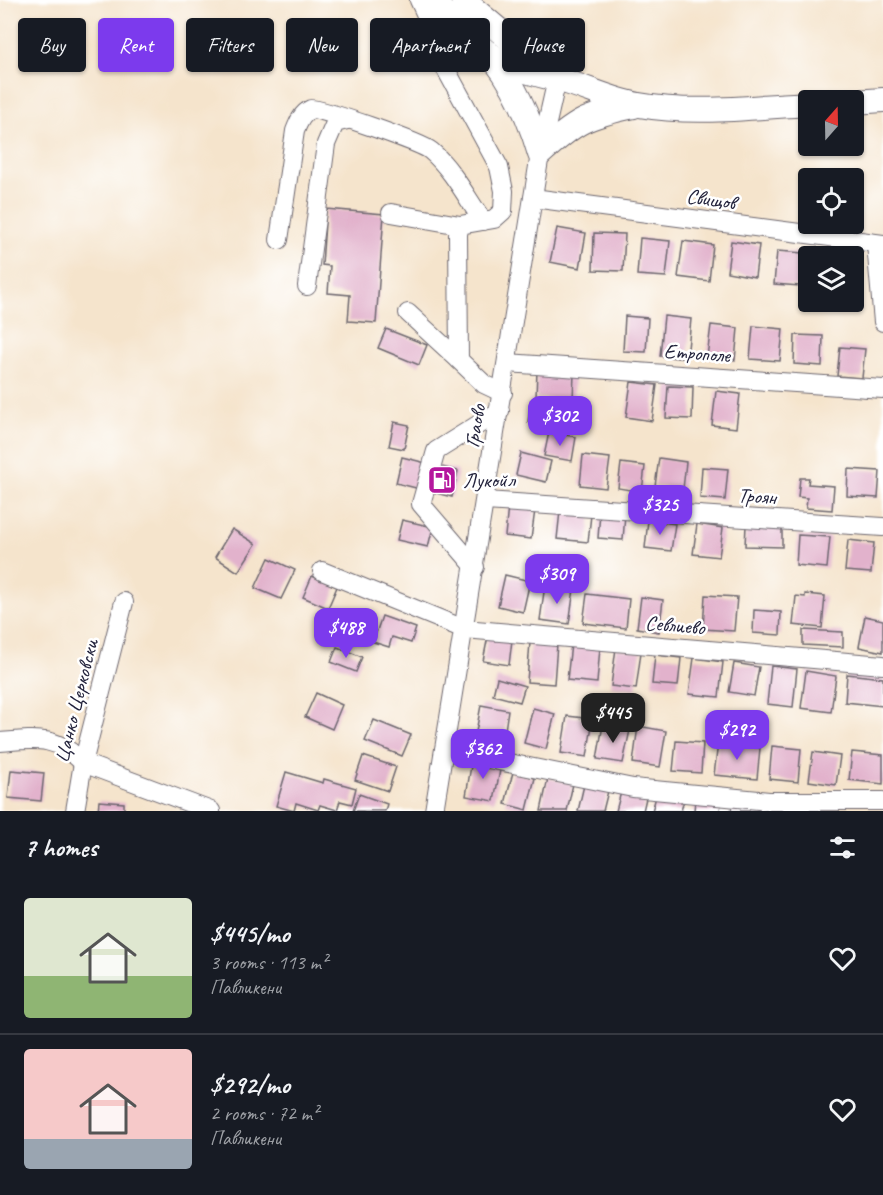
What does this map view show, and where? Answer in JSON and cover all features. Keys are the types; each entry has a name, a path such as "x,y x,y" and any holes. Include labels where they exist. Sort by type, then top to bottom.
{"main road":[{"path":"431,0 450,18"},
{"path":"463,0 557,79"},
{"path":"490,54 535,76 557,79 639,105 697,109 798,104"},
{"path":"490,55 508,78 522,103 540,154 566,131 586,118 639,105"},
{"path":"864,101 883,100"}],"street":[{"path":"391,213 460,225 494,219 503,211 504,191 499,167 437,53 432,28 419,0"},
{"name":"Граово","path":"434,811 540,154 557,79"},
{"path":"279,240 294,131 301,117 310,110 321,108 347,120 412,139 429,148 439,158 483,221"},
{"path":"307,286 326,144 335,123 347,120"},
{"name":"Свищов","path":"533,198 880,244"},
{"path":"459,360 458,234 460,225"},
{"path":"880,244 883,322"},
{"path":"408,313 484,384 502,393"},
{"name":"Етрополе","path":"507,363 883,389"},
{"path":"475,567 421,504 435,451 500,411"},
{"name":"Троян","path":"485,501 883,527"},
{"name":"Севлиево","path":"322,571 464,629 883,665"},
{"name":"Цанко Церковски","path":"75,811 82,763 124,602"},
{"path":"0,742 53,740 72,751 82,763 202,810"},
{"path":"444,750 633,788 769,801 883,801"}],"building":[{"path":"326,209 384,214 376,323 348,321 350,295 328,293 330,266 322,265"},
{"path":"557,228 586,233 580,268 550,262"},
{"path":"594,233 625,234 623,271 593,270"},
{"path":"640,238 670,241 666,277 637,275"},
{"path":"683,241 713,245 709,281 678,277"},
{"path":"731,241 759,245 755,277 727,272"},
{"path":"777,251 798,253 798,286 774,284"},
{"path":"625,316 648,318 646,352 623,351"},
{"path":"664,316 691,319 687,359 660,356"},
{"path":"711,325 738,328 735,360 707,357"},
{"path":"753,326 783,329 780,361 750,359"},
{"path":"386,329 427,345 419,365 378,348"},
{"path":"795,335 823,336 822,366 794,364"},
{"path":"840,347 865,349 862,378 837,376"},
{"path":"537,370 574,372 573,400 536,398"},
{"path":"631,382 657,385 652,421 626,417"},
{"path":"668,386 693,387 692,419 666,418"},
{"path":"716,391 740,394 736,428 712,425"},
{"path":"531,400 581,408 577,429 528,422"},
{"path":"394,422 409,425 404,449 389,446"},
{"path":"549,432 576,437 572,461 544,456"},
{"path":"521,453 551,461 546,482 516,475"},
{"path":"583,455 610,458 606,488 580,485"},
{"path":"402,457 458,471 452,497 396,483"},
{"path":"659,458 686,462 683,489 655,486"},
{"path":"621,463 645,466 642,492 618,488"},
{"path":"702,467 728,469 725,500 700,498"},
{"path":"848,469 880,471 878,498 847,496"},
{"path":"800,478 809,478 808,484 834,486 832,510 806,508 807,498 798,497"},
{"path":"508,506 535,510 531,539 505,536"},
{"path":"560,511 591,515 588,542 557,539"},
{"path":"600,512 625,514 623,540 598,538"},
{"path":"402,520 433,527 428,547 397,540"},
{"path":"648,520 675,524 671,551 645,548"},
{"path":"697,524 723,528 719,557 693,554"},
{"path":"746,525 782,527 782,547 745,546"},
{"path":"232,529 256,544 238,572 215,557"},
{"path":"798,535 830,537 827,568 796,565"},
{"path":"848,540 874,543 871,573 845,571"},
{"path":"269,558 295,570 281,599 255,588"},
{"path":"505,575 530,581 523,612 498,606"},
{"path":"312,576 337,587 328,608 303,597"},
{"path":"545,585 574,589 569,624 540,620"},
{"path":"587,594 629,599 626,628 583,623"},
{"path":"805,594 825,596 822,628 793,625 796,596 805,597"},
{"path":"705,595 737,597 734,631 703,629"},
{"path":"641,597 663,600 659,632 637,628"},
{"path":"754,610 781,612 780,635 753,633"},
{"path":"382,616 416,628 411,643 392,637 389,647 373,642"},
{"path":"865,616 883,620 883,652 859,647"},
{"path":"803,630 843,632 843,647 803,645"},
{"path":"488,636 512,640 509,665 483,661"},
{"path":"530,642 557,644 554,684 527,682"},
{"path":"571,644 600,647 597,683 567,680"},
{"path":"337,647 362,657 356,672 331,662"},
{"path":"616,648 641,652 636,689 611,686"},
{"path":"655,655 681,658 678,686 652,684"},
{"path":"694,658 723,662 719,697 689,694"},
{"path":"734,663 759,667 754,696 729,692"},
{"path":"771,666 797,669 793,707 767,704"},
{"path":"806,671 836,676 831,712 801,708"},
{"path":"847,674 883,678 883,706 845,702"},
{"path":"497,678 525,686 520,702 493,695"},
{"path":"316,693 342,705 332,729 305,717"},
{"path":"481,705 508,710 504,737 476,732"},
{"path":"533,708 555,714 546,749 524,743"},
{"path":"567,716 593,719 587,757 561,753"},
{"path":"374,720 411,735 402,756 365,741"},
{"path":"603,725 630,730 623,763 597,759"},
{"path":"638,726 666,731 660,767 633,763"},
{"path":"676,741 703,743 701,773 673,771"},
{"path":"718,743 760,748 757,779 714,775"},
{"path":"772,746 801,749 798,782 769,779"},
{"path":"813,752 840,756 836,785 809,781"},
{"path":"852,752 883,755 883,784 849,780"},
{"path":"363,756 396,767 388,791 355,780"},
{"path":"472,760 501,765 494,801 466,796"},
{"path":"11,770 44,773 41,801 8,798"},
{"path":"286,772 323,783 324,779 356,788 352,804 340,801 337,810 320,805 318,810 296,803 294,811 276,806"},
{"path":"513,772 535,778 527,810 505,804"},
{"path":"548,778 573,784 567,811 541,811"},
{"path":"584,785 608,791 603,811 578,811"},
{"path":"621,792 646,798 643,811 616,811"},
{"path":"657,793 684,800 681,811 652,811"},
{"path":"359,794 387,804 385,811 353,811"},
{"path":"695,800 721,803 720,811 694,811"},
{"path":"733,800 759,804 758,811 731,811"},
{"path":"99,801 124,803 124,811 98,811"}],"place":[{"name":"Лукойл","path":"442,480"}]}
